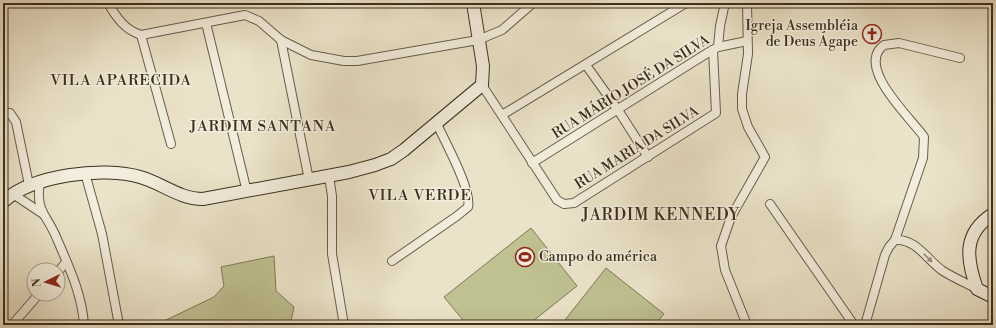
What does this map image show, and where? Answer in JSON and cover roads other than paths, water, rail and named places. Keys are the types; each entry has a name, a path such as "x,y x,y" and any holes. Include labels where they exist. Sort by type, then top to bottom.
{"street":[{"path":"108,3 123,24 133,32 141,35 206,23 227,17 245,15 251,16 260,21 282,40 311,55 344,61 391,56 478,40 502,30 533,3"},
{"path":"473,3 483,66 482,85 532,163"},
{"path":"502,116 686,3"},
{"name":"RUA MARIA DA SILVA","path":"532,163 557,200 564,204 574,203 716,113 716,49 725,3"},
{"path":"747,3 748,54 742,94 742,109 748,128 765,157 731,217 721,246 726,270 747,325"},
{"path":"206,23 247,192"},
{"path":"141,35 171,144"},
{"path":"282,40 309,180"},
{"name":"RUA MÁRIO JOSÉ DA SILVA","path":"532,163 716,49 747,41"},
{"path":"865,325 885,255 895,240 923,158 924,138 892,100 884,87 876,63 878,51 884,44 899,43 960,58"},
{"path":"586,64 648,157"},
{"path":"3,202 13,194 34,184 85,173 111,171 139,177 161,185 178,194 195,199 247,192 329,176 375,165 391,159 404,150 482,85"},
{"path":"3,114 10,114 16,122 38,203 57,239 79,293 84,325"},
{"path":"392,261 458,216 468,207 469,199 466,187 437,124"},
{"path":"85,173 102,234 119,325"},
{"path":"329,176 332,196 332,254 344,325"},
{"path":"13,194 43,214"},
{"path":"770,204 854,325"},
{"path":"977,288 970,263 972,235 977,227 993,214"},
{"path":"895,240 901,240 915,246 944,271 993,297"},
{"path":"12,325 32,302"}],"place":[{"name":"Igreja Assembléia de Deus Ágape","path":"872,34"},
{"name":"Campo do américa","path":"525,257"}],"district":[{"name":"VILA APARECIDA","path":"121,80"},
{"name":"JARDIM SANTANA","path":"263,126"},
{"name":"VILA VERDE","path":"420,195"},
{"name":"JARDIM KENNEDY","path":"661,215"}]}
